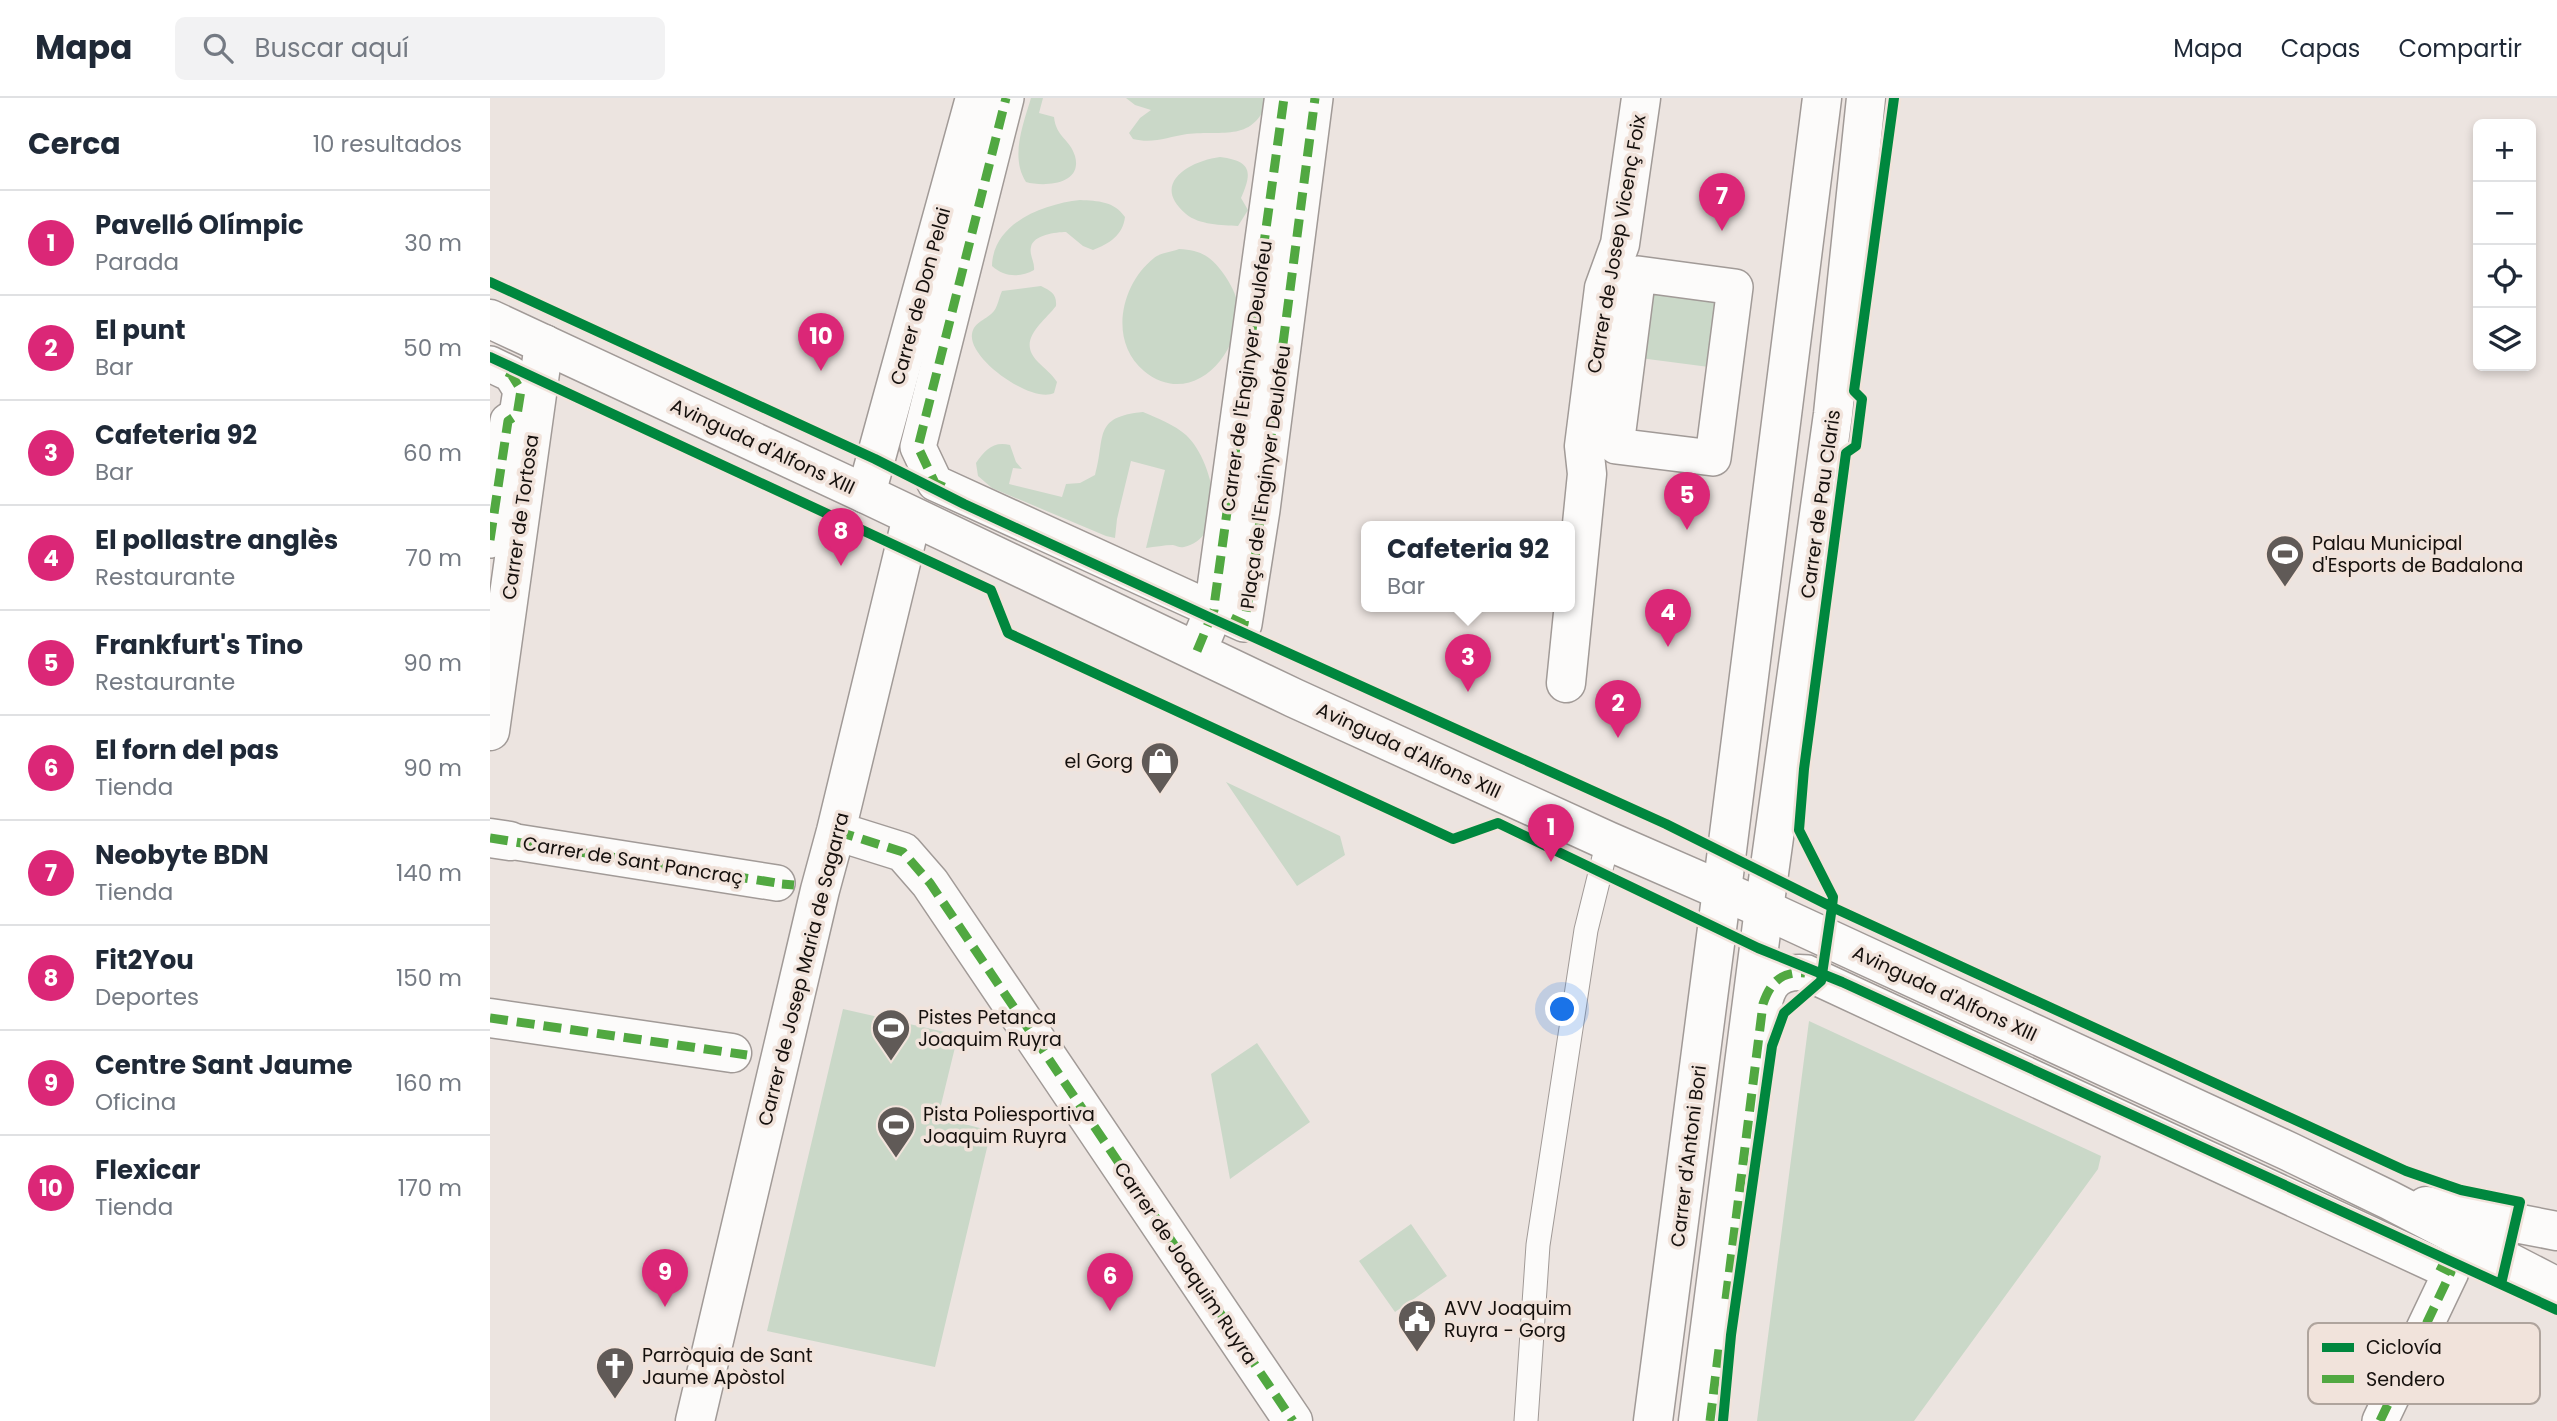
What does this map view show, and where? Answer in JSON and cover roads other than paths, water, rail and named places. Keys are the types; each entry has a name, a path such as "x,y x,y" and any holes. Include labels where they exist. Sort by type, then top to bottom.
{"street":[{"name":"Carrer de Don Pelai","path":"866,494 975,98"},
{"name":"Plaça de l'Enginyer Deulofeu","path":"1006,98 918,447 935,483 1244,624 1262,510 1315,98"},
{"name":"Carrer de l'Enginyer Deulofeu","path":"1197,651 1214,610 1284,98"},
{"name":"Carrer de Josep Vicenç Foix","path":"1575,593 1587,474 1584,446 1604,288 1620,244 1641,98"},
{"path":"1722,891 1822,98"},
{"name":"Carrer de Pau Claris","path":"1763,909 1833,414 1866,98"},
{"path":"1638,274 1735,287 1713,458 1616,446 1638,274"},
{"name":"Avinguda d'Alfons XIII","path":"490,319 1197,651 1608,841 1763,909 2389,1200 2557,1287"},
{"name":"Carrer de Tortosa","path":"490,731 504,484 544,344"},
{"path":"490,364 511,374 521,390 517,415 508,421 504,484 490,540"},
{"name":"Carrer de Josep Maria de Sagarra","path":"695,1421 817,902 912,517"},
{"name":"Carrer de Josep Vicenç Foix","path":"1566,683 1573,612"},
{"name":"Carrer de Joaquim Ruyra","path":"836,831 903,852 930,883 1293,1421"},
{"name":"Carrer de Sant Pancraç","path":"500,839 784,884"},
{"name":"Carrer d'Antoni Bori","path":"1653,1421 1722,891"},
{"path":"1698,1421 1763,909"},
{"path":"1710,1421 1763,1004 1768,989 1777,978 1793,972 1807,973 2451,1272 2427,1323"},
{"path":"490,1017 747,1055"},
{"path":"2389,1200 2557,1231"},
{"path":"2380,1421 2388,1404"}],"lane":[{"path":"1527,1421 1538,1245 1586,930 1608,841"}],"place":[{"name":"Neobyte BDN","path":"1722,231"},
{"name":"Flexicar","path":"821,371"},
{"name":"Frankfurt's Tino","path":"1687,530"},
{"name":"Fit2You","path":"841,566"},
{"name":"Palau Municipal d'Esports de Badalona","path":"2285,588"},
{"name":"El pollastre anglès","path":"1668,647"},
{"name":"Cafeteria 92","path":"1468,692"},
{"name":"El punt","path":"1618,738"},
{"name":"el Gorg","path":"1160,795"},
{"name":"Pavelló Olímpic","path":"1551,862"},
{"name":"Pistes Petanca Joaquim Ruyra","path":"891,1062"},
{"name":"Pista Poliesportiva Joaquim Ruyra","path":"896,1159"},
{"name":"Centre Sant Jaume","path":"665,1307"},
{"name":"El forn del pas","path":"1110,1311"},
{"name":"AVV Joaquim Ruyra - Gorg","path":"1417,1353"},
{"name":"Parròquia de Sant Jaume Apòstol","path":"615,1400"}]}
